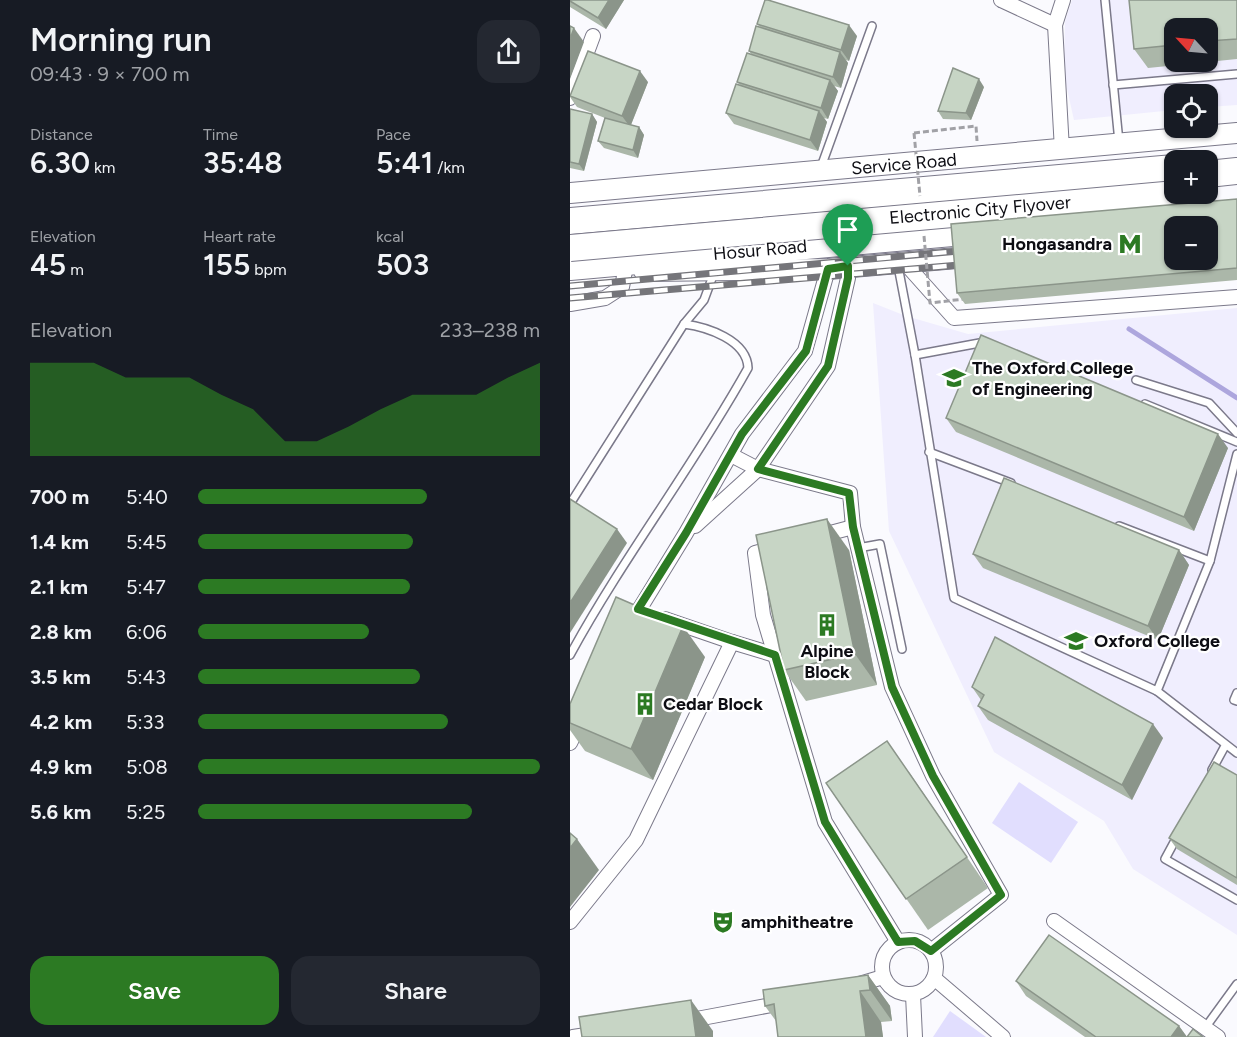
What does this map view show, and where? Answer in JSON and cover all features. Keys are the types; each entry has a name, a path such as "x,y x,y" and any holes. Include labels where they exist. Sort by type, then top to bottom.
{"highway":[{"path":"1218,164 1237,163"},
{"path":"570,220 1164,169"},
{"path":"1218,173 1237,171"},
{"name":"Electronic City Flyover","path":"570,231 1164,178"},
{"path":"1218,190 1237,188"},
{"path":"833,198 837,243"},
{"name":"Electronic City Flyover","path":"570,248 1164,203"},
{"name":"Hosur Road","path":"570,267 837,243 1166,204"}],"street":[{"path":"1001,0 1055,25"},
{"path":"1062,150 1055,25 1063,0"},
{"path":"570,98 593,36"},
{"name":"Service Road","path":"570,193 1237,133"},
{"path":"570,276 625,271 828,269 998,255"},
{"path":"901,263 954,318 1237,297"},
{"path":"686,533 758,469 829,361 848,278 848,266"},
{"path":"622,640 742,434 806,351 828,269"},
{"path":"570,304 612,295 622,287 625,271"},
{"path":"731,455 758,469 849,493 853,527 892,687 933,776 1001,895 931,951"},
{"path":"810,539 853,527"},
{"path":"788,545 755,553 763,615 825,822 898,942"},
{"path":"638,609 775,655"},
{"path":"570,922 636,840 732,642"},
{"path":"570,743 586,712"},
{"path":"1054,921 1218,1037"},
{"path":"915,941 931,951 937,969 929,986 913,995 894,991 883,977 881,969 885,953 898,942 915,941"},
{"path":"842,990 883,977"},
{"path":"934,978 1003,1037"},
{"path":"913,995 915,1037"},
{"path":"668,1024 731,1015 797,1000"},
{"path":"573,1037 609,1032"}],"lane":[{"path":"1105,0 1119,142"},
{"path":"820,171 872,26"},
{"path":"1113,85 1237,74"},
{"path":"901,263 929,452 954,598 1157,691 1237,753"},
{"path":"570,504 684,324 704,300 714,271"},
{"path":"570,655 592,614 694,461 748,368 747,359 740,349 718,333 702,326 684,324"},
{"path":"915,355 993,340"},
{"path":"1136,380 1209,403 1237,433"},
{"path":"1141,402 1237,442"},
{"path":"929,452 1016,485"},
{"path":"1157,691 1210,561 1237,454"},
{"path":"1113,523 1210,561"},
{"path":"858,548 880,544 902,648"},
{"path":"1237,693 1234,700 1237,701"},
{"path":"1209,777 1226,746"},
{"path":"1181,828 1165,859 1237,900"},
{"path":"1205,1028 1237,984"}],"path":[{"path":"914,132 976,126"}],"shaded area":[{"path":"1072,0 1237,0 1237,105 1218,106 1218,84 1164,84 1164,111 1074,120 1064,75 1065,22"},
{"name":"Oxford College","path":"873,303 906,316 968,334 1237,308 1237,935 1133,869 1104,821 994,752 889,531"},
{"path":"1019,782 1078,822 1051,863 992,823"},
{"path":"950,1011 986,1037 933,1037"}],"building":[{"path":"570,0 609,0 598,18"},
{"path":"765,0 849,25 841,50 757,24"},
{"path":"1129,0 1237,0 1237,39 1218,40 1218,18 1164,18 1164,46 1134,49"},
{"path":"570,26 574,28 570,39"},
{"path":"756,26 840,52 833,77 749,51"},
{"path":"588,51 640,71 622,116 570,96"},
{"path":"747,53 830,80 821,108 737,82"},
{"path":"953,68 979,79 966,113 938,111"},
{"path":"736,84 819,111 810,140 726,113"},
{"path":"570,109 592,114 579,164 570,162"},
{"path":"605,118 639,127 633,150 598,141"},
{"path":"1237,199 1237,268 1218,270 1218,216 1164,216 1164,270 1215,270 957,293 951,224 1180,204 1218,204 1218,201"},
{"path":"981,335 1218,434 1184,517 946,418"},
{"path":"1004,478 1179,550 1148,626 973,554"},
{"path":"570,499 617,529 570,603"},
{"path":"827,519 855,654 784,670 756,535"},
{"path":"616,597 683,626 631,749 570,723 570,704"},
{"path":"995,637 1153,724 1122,785 978,706 984,695 972,687"},
{"path":"887,741 967,857 906,899 826,783"},
{"path":"1214,762 1237,775 1237,878 1169,838"},
{"path":"570,833 577,839 570,848"},
{"path":"1049,935 1179,1026 1171,1037 1096,1037 1016,981"},
{"path":"868,975 870,990 860,991 866,1037 778,1037 774,1004 765,1006 763,990"},
{"path":"691,1000 696,1037 582,1037 579,1017"},
{"path":"1193,1029 1203,1037 1187,1037"}],"waterway":[{"path":"1129,329 1237,398"}],"railway":[{"path":"570,286 970,250"},
{"path":"570,298 971,264"}],"place":[{"name":"Hongasandra","path":"1130,244"},
{"name":"The Oxford College of Engineering","path":"954,378"},
{"name":"Alpine Block","path":"827,625"},
{"name":"Oxford College","path":"1076,641"},
{"name":"Cedar Block","path":"645,704"},
{"name":"amphitheatre","path":"723,922"}],"route":[{"path":"848,266 848,278 828,366 778,435 758,469 849,493 853,527 892,687 933,776 1001,895 931,951 924,944 915,941 898,942 825,822 775,655 691,629 638,609 686,533 742,434 806,351 828,269 848,266"}]}
